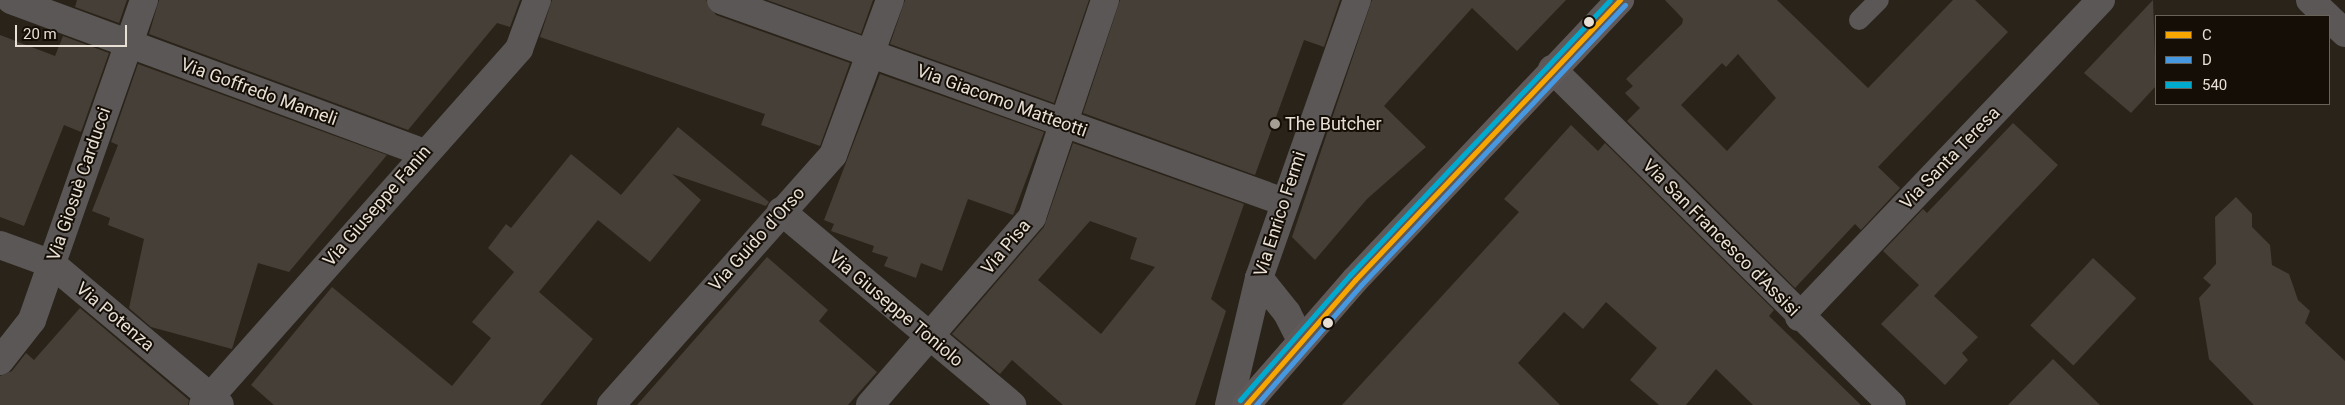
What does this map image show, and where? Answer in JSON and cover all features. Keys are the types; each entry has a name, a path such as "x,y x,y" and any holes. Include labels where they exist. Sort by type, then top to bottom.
{"street":[{"name":"Via Goffredo Mameli","path":"11,0 424,152"},
{"name":"Via Giosuè Carducci","path":"0,361 32,320 144,0"},
{"name":"Via Giuseppe Fanin","path":"211,402 424,152 519,49 536,0"},
{"name":"Via Giacomo Matteotti","path":"721,0 1284,202"},
{"name":"Via Guido d'Orso","path":"612,404 781,211 834,155 890,0"},
{"name":"Via Pisa","path":"870,405 1032,216 1062,122 1105,0"},
{"name":"Via Enrico Fermi","path":"1229,405 1258,278 1356,0"},
{"path":"1246,405 1301,341 1552,69 1620,0"},
{"name":"Via Santa Teresa","path":"1799,317 2102,0"},
{"path":"2310,0 2326,15"},
{"path":"2330,19 2345,33"},
{"name":"Via San Francesco d'Assisi","path":"1552,69 1799,317 1892,405"},
{"name":"Via Giuseppe Toniolo","path":"781,211 928,337 1012,405"},
{"name":"Via Potenza","path":"0,245 52,264 211,402"},
{"path":"1258,278 1287,313 1301,341"}],"lane":[{"path":"1860,20 1879,0"}],"building":[{"path":"77,0 127,0 119,23 75,7"},
{"path":"159,0 520,0 510,27 497,23 408,130 149,34"},
{"path":"552,0 706,0 716,15 850,63 820,146 761,125 765,114 540,37"},
{"path":"767,0 873,0 861,34"},
{"path":"905,0 1089,0 1054,103 890,44"},
{"path":"1120,0 1340,0 1324,47 1304,40 1255,175 1083,113"},
{"path":"1372,0 1566,0 1517,51 1472,8 1384,106 1426,147 1367,199 1315,260 1292,237"},
{"path":"1665,0 1777,0 1868,88 1953,0 1975,0 2008,32 1878,167 1900,188 1861,230 1855,224 1795,288 1627,121 1640,108 1625,93 1633,86 1626,79 1682,24 1683,19","holes":["1738,54 1776,98 1727,151 1681,105 1722,63 1726,67"]},
{"path":"2153,0 2155,87 2131,113 2084,73"},
{"path":"0,35 55,56 63,36 109,53 81,132 64,125 24,226 0,217"},
{"path":"138,64 387,155 289,272 258,263 232,349 151,327 129,308 144,239 108,225 110,218 92,211 118,145 111,142"},
{"path":"880,74 1044,132 1013,215 968,199 942,271 921,263 916,278 884,266 888,257 872,252 874,246 831,231 834,224 824,220"},
{"path":"2013,123 2058,165 1934,296 1978,337 1962,353 1968,360 1945,385 1881,324 1919,285 1883,251 1923,209 1927,213"},
{"path":"1571,125 1598,151 1605,143 1774,310 1769,316 1861,405 1753,405 1716,369 1686,405 1659,405 1630,380 1657,348 1606,302 1583,329 1564,312 1518,363 1560,405 1342,405 1519,212 1504,199"},
{"path":"678,127 769,202 766,206 672,174 701,200 650,262 598,220 539,292 593,339 540,405 274,405 251,385 332,287 452,386 491,338 472,322 514,272 488,248 506,224 511,228 571,154 621,195"},
{"path":"1073,143 1244,204 1211,299 1226,311 1195,405 1063,405 1012,360 1000,374 952,334 1044,227","holes":["1090,221 1137,238 1130,259 1155,267 1101,334 1038,280"]},
{"path":"2236,197 2252,214 2252,227 2270,245 2272,265 2289,274 2298,300 2310,311 2305,323 2345,361 2345,405 2254,405 2209,359 2199,298 2211,285 2203,278 2216,264 2215,217"},
{"path":"767,257 828,310 819,321 877,372 848,405 637,405"},
{"path":"2093,258 2136,298 2073,366 2030,325"},
{"path":"80,308 189,400 188,405 0,405 0,376 12,371 26,353 34,360"},
{"path":"2053,359 2100,405 2008,405"}],"transit line":[{"name":"540","path":"1240,400 1350,275 1610,0"},
{"name":"C","path":"1246,405 1355,280 1620,0"},
{"name":"D","path":"1256,405 1361,285 1625,5"}],"place":[{"name":"The Butcher","path":"1275,124"}]}
